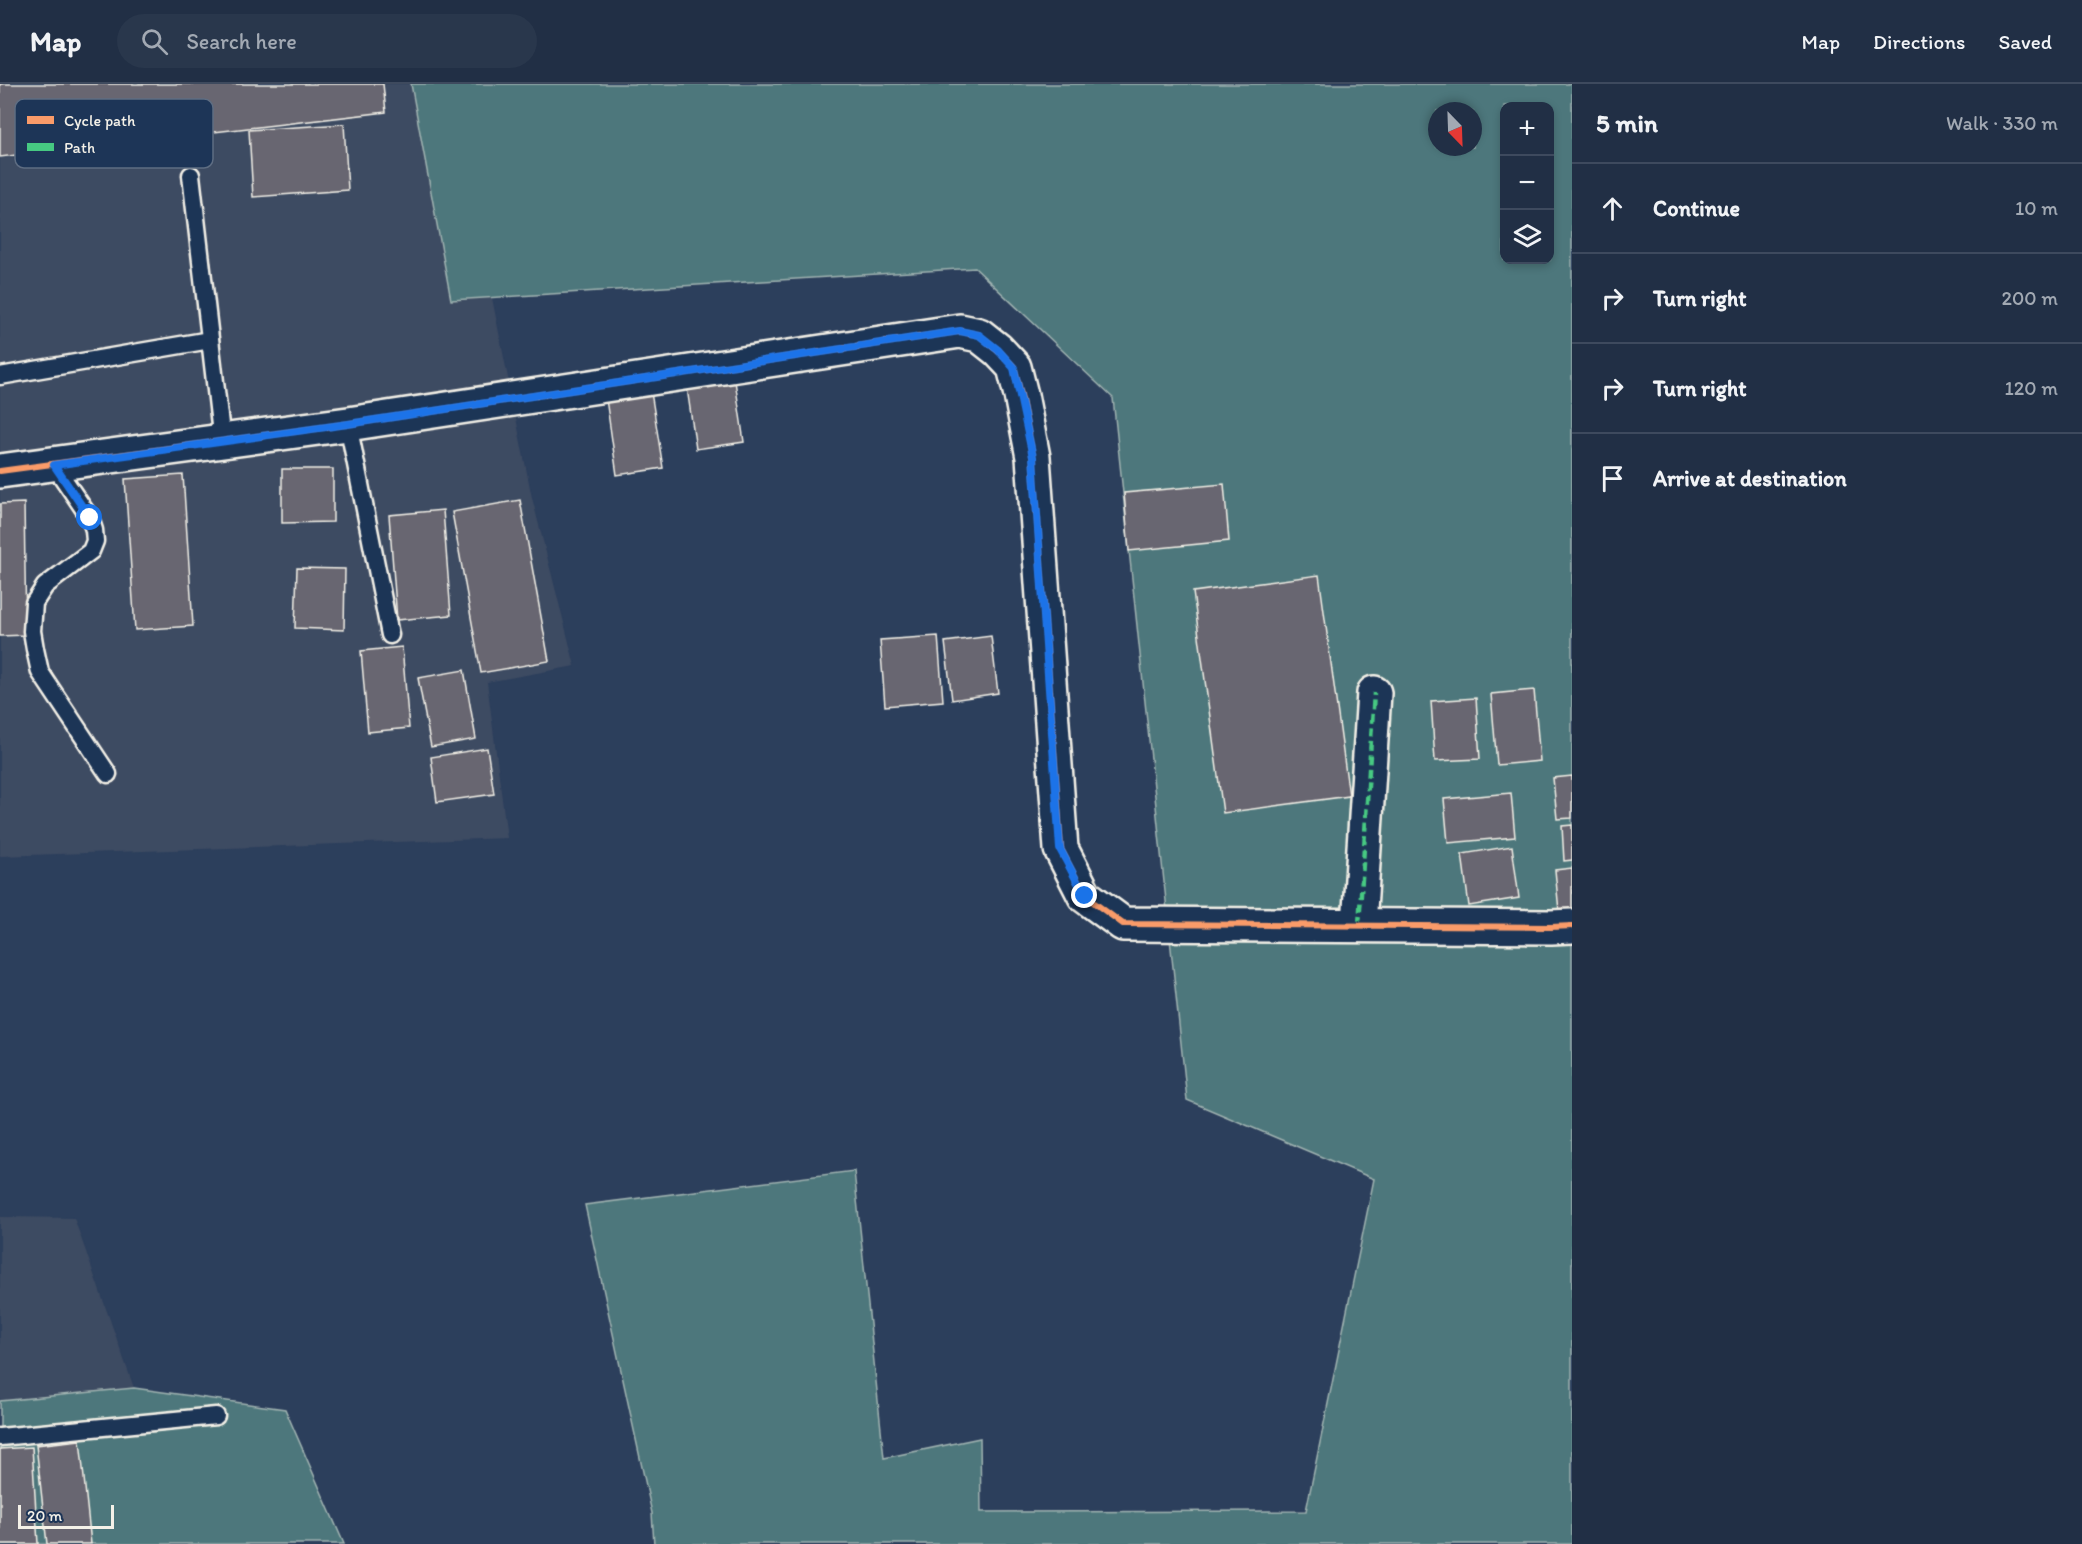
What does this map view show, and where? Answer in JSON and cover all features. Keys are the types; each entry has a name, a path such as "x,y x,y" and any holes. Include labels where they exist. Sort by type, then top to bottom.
{"street":[{"path":"0,471 348,424 960,331 979,335 998,350 1014,368 1022,395 1033,457 1060,849 1085,896 1123,924 1572,926"},
{"path":"1359,925 1374,693"}],"lane":[{"path":"192,175 222,442"},
{"path":"0,376 210,340"},
{"path":"348,424 390,635"},
{"path":"54,465 90,518 95,541 91,551 45,586 34,603 32,631 35,649 40,672 108,774"},
{"path":"0,1437 216,1416"}],"shaded area":[{"path":"0,84 1572,84 1572,573 1133,590 1113,398 975,268 492,298 532,498 575,666 487,682 507,838 0,856"},
{"path":"0,1217 74,1218 134,1388 0,1401"}],"green space":[{"path":"411,84 1572,84 1572,1544 654,1544 652,1513 585,1205 854,1171 884,1458 980,1438 981,1512 1306,1511 1374,1179 1187,1100 1113,398 975,268 451,300"},
{"path":"134,1388 285,1409 344,1544 0,1544 0,1401"}],"building":[{"path":"0,84 383,84 386,112 213,132 213,99 15,99 15,155 0,157"},
{"path":"344,124 348,190 253,197 249,130"},
{"path":"735,381 744,442 696,449 687,388"},
{"path":"651,392 663,468 617,475 606,399"},
{"path":"282,469 333,469 333,522 282,523"},
{"path":"183,475 193,626 135,630 125,479"},
{"path":"1224,484 1229,541 1129,551 1124,493"},
{"path":"520,500 549,661 481,673 452,512"},
{"path":"24,503 26,635 0,636 0,504"},
{"path":"443,510 451,615 397,620 389,515"},
{"path":"297,568 345,569 344,630 295,628"},
{"path":"1319,575 1349,796 1223,813 1193,592"},
{"path":"938,636 943,701 885,706 880,640"},
{"path":"991,636 998,693 952,700 945,642"},
{"path":"402,647 409,728 368,732 361,651"},
{"path":"464,670 476,739 431,747 418,678"},
{"path":"1534,690 1540,761 1497,765 1491,694"},
{"path":"1476,698 1480,759 1435,761 1431,701"},
{"path":"487,748 494,794 437,802 431,757"},
{"path":"1572,776 1572,818 1557,819 1553,778"},
{"path":"1511,793 1515,837 1448,843 1444,799"},
{"path":"1572,825 1572,860 1564,861 1562,826"},
{"path":"1512,846 1519,898 1469,906 1462,854"},
{"path":"1572,868 1572,909 1559,911 1555,870"},
{"path":"80,1440 91,1544 47,1544 36,1445"},
{"path":"32,1447 38,1544 0,1544 0,1449"}],"marked path":[{"path":"1359,925 1374,693"}],"cycle path":[{"path":"0,471 348,424 960,331 979,335 1014,367 1033,457 1061,849 1085,896 1123,924 1572,926"}],"route":[{"path":"90,518 54,465 348,424 960,331 979,335 998,350 1014,368 1022,395 1033,457 1060,849 1085,896"}]}
